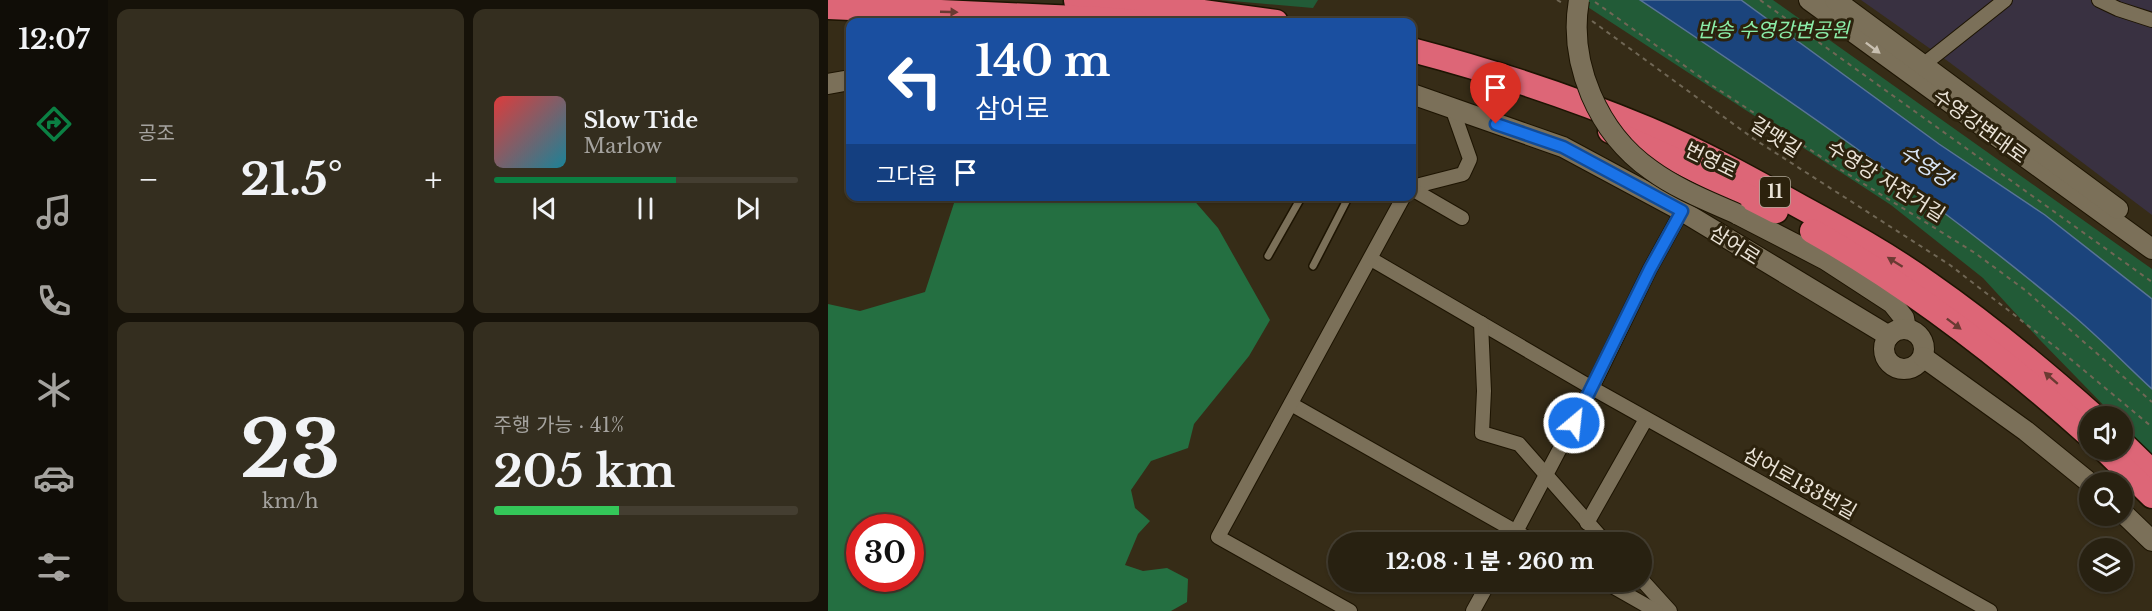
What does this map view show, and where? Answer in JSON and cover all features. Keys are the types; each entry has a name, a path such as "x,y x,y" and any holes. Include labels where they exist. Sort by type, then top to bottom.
{"highway":[{"path":"1061,0 1189,10 1247,18"},
{"path":"828,7 1081,18"},
{"name":"번영로","path":"1416,51 1477,67 1553,93 1648,129 1744,175 1848,233 1928,283 2025,355 2083,406"},
{"name":"번영로","path":"1416,66 1508,94 1609,130 1682,163 1763,204 1835,244 1919,298 1996,355 2079,427"},
{"path":"2133,453 2152,472"},
{"path":"2115,460 2152,496"}],"main road":[{"name":"수영강변대로","path":"1809,0 2152,249"},
{"name":"수영강변대로","path":"1835,0 2152,233"},
{"path":"1576,7 1578,48 1585,82 1602,118 1623,146 1650,170 1826,260 1892,303 1904,318 1897,332 1886,342 1885,355 1893,366 1907,369 1914,367 1923,357 1922,338 1912,330 1897,332"},
{"path":"828,84 846,81"},
{"name":"삼어로","path":"1416,95 1563,147 1682,211 1738,247 1897,332"},
{"path":"1923,357 2026,431 2079,474"},
{"path":"2133,523 2152,541"}],"street":[{"path":"1923,65 2005,0"},
{"path":"2099,0 2152,20"},
{"path":"1416,187 1463,174 1470,159 1452,108"},
{"path":"1416,190 1462,218"},
{"path":"1350,611 1218,537 1401,201"},
{"path":"1516,532 1682,211"},
{"name":"삼어로133번길","path":"1371,259 1646,419 1990,611"},
{"path":"1481,323 1484,391 1482,433 1519,444 1596,532"},
{"path":"1291,404 1505,532"},
{"path":"1587,523 1646,419"},
{"path":"1473,611 1483,592"},
{"path":"1626,592 1665,610"},
{"path":"1651,592 1665,610"}],"lane":[{"path":"1268,256 1299,201"},
{"path":"1313,266 1346,201"}],"path":[{"name":"갈맷길","path":"1557,0 1576,7 1754,139 1950,265 2062,352 2152,428"},
{"name":"수영강 자전거길","path":"1592,0 1713,86 1835,166 1975,253 2025,290 2152,402"},
{"path":"1760,0 2152,282"}],"shaded area":[{"path":"1861,0 2152,0 2152,215 1949,62"}],"green space":[{"path":"1221,0 1318,0 1313,8"},
{"name":"반송 수영강변공원","path":"1577,0 1773,0 2152,269 2152,454 2133,435 2133,406 2104,406 1983,278 1891,205"},
{"path":"955,201 1194,201 1218,228 1270,320 1249,356 1194,424 1188,448 1151,461 1131,490 1135,508 1150,521 1138,534 1125,565 1143,571 1167,568 1188,579 1187,602 1171,611 828,611 828,304 860,311 925,292"}],"water":[{"name":"수영강","path":"1640,0 1741,0 1939,144 2045,215 2152,299 2152,389 2080,321 1965,229 1859,150"}],"route":[{"path":"1496,124 1563,147 1682,211 1650,269 1574,423"}]}
